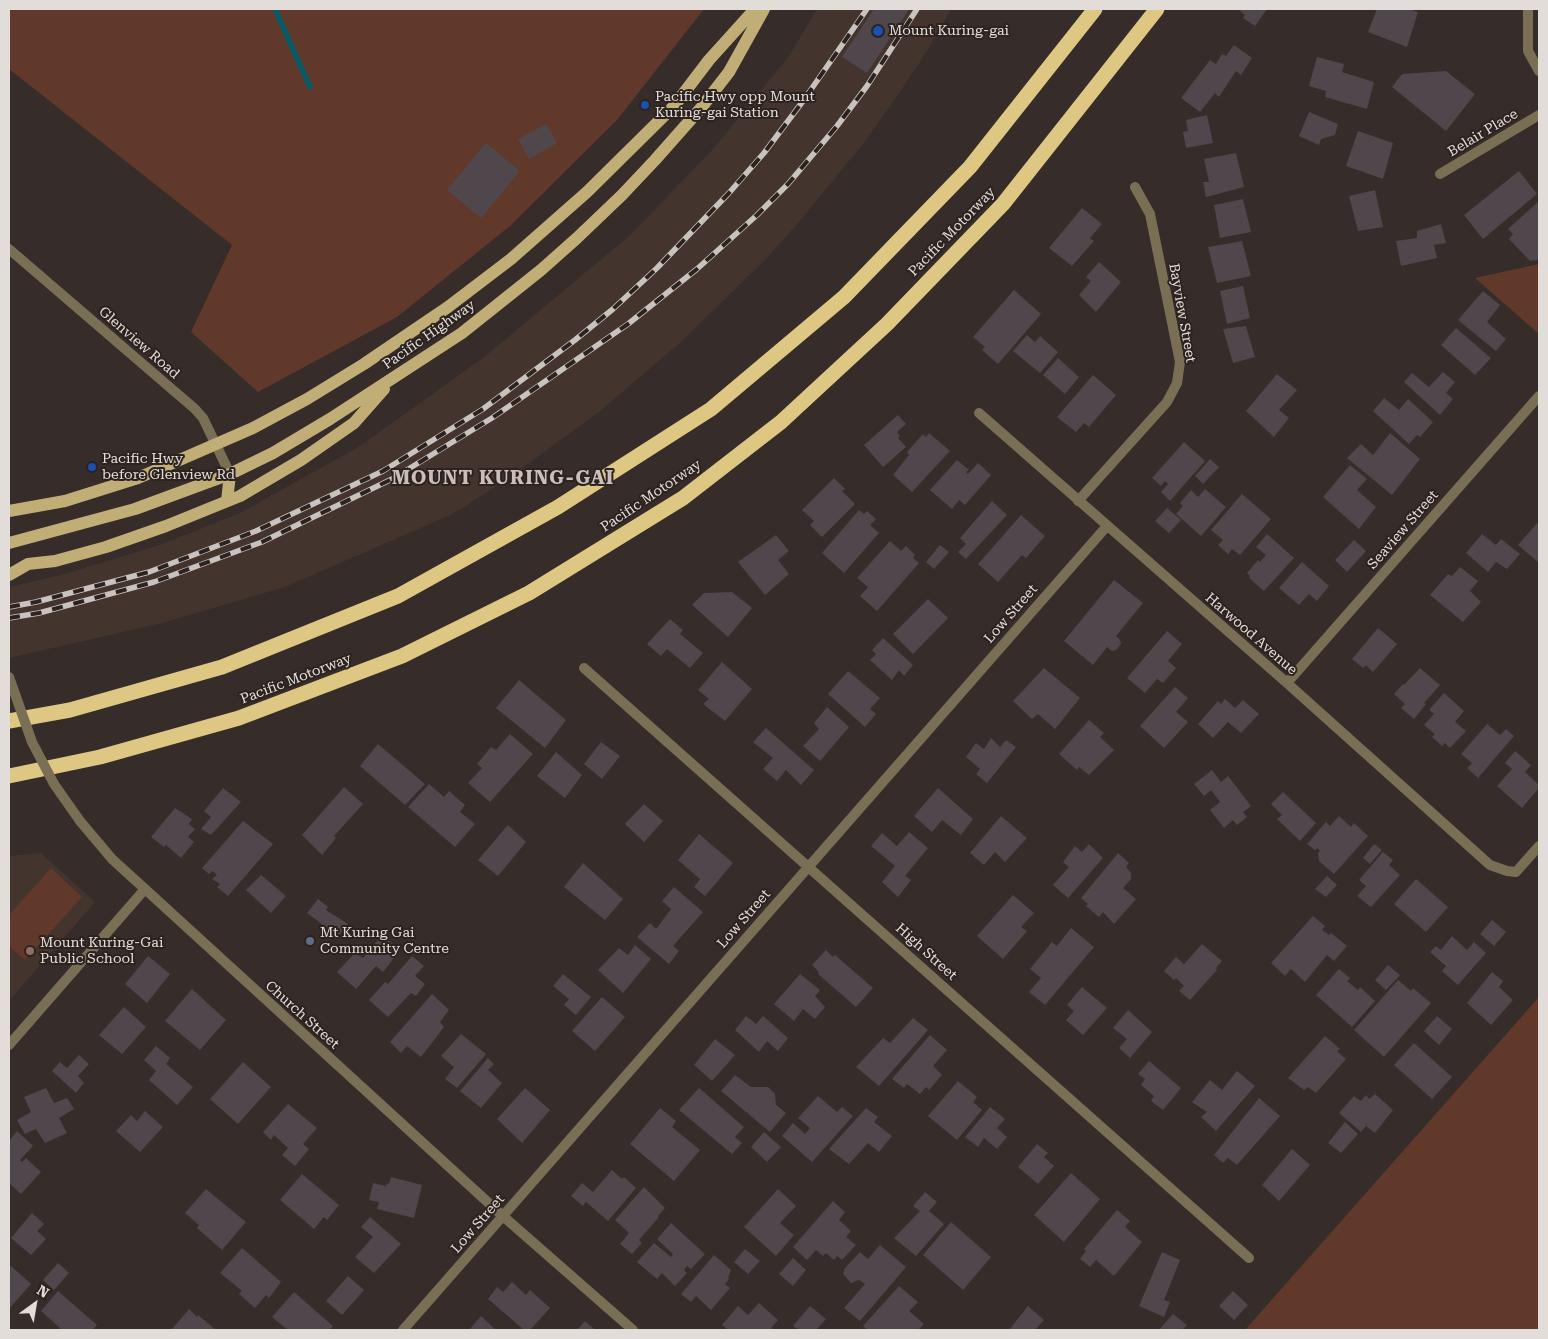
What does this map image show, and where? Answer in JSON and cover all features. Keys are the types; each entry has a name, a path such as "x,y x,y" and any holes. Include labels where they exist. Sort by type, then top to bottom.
{"highway":[{"path":"9,721 70,710 222,667 398,596 558,507 711,409 844,297 970,167 1095,9"},
{"name":"Pacific Motorway","path":"9,776 100,757 238,718 402,656 529,593 682,498 781,422 887,324 1003,204 1157,9"}],"main road":[{"name":"Pacific Highway","path":"9,511 65,501 138,478 253,428 307,399 364,364 448,307 511,259 587,192 674,106 709,60 755,9"},
{"name":"Pacific Highway","path":"9,543 136,509 230,474 273,453 330,419 462,333 577,238 622,195 701,108 729,72 764,9"},
{"path":"9,575 28,564 56,561 106,547 166,526 240,496 302,460 354,423 393,377"},
{"path":"227,502 230,474"}],"street":[{"path":"1528,9 1528,51 1539,71"},
{"name":"Belair Place","path":"1440,174 1539,115"},
{"name":"Bayview Street","path":"1078,501 1167,402 1177,383 1180,362 1150,214 1135,187"},
{"name":"Glenview Road","path":"9,249 204,418 230,474"},
{"name":"Seaview Street","path":"1287,683 1539,396"},
{"name":"Harwood Avenue","path":"979,413 1287,683 1490,865 1516,872 1539,846"},
{"name":"Low Street","path":"403,1330 504,1217 808,866 1107,526"},
{"name":"High Street","path":"584,668 1249,1258"},
{"name":"Church Street","path":"9,677 32,742 54,784 80,821 112,859 504,1217 633,1330"},
{"path":"9,1045 145,889"}],"shaded area":[{"path":"9,9 704,9 617,120 510,226 397,317 258,392 191,332 232,245 9,69"},
{"path":"817,9 951,9 928,50 893,102 863,144 799,222 768,257 681,342 599,412 514,474 463,508 285,587 162,623 9,658 9,587 61,575 163,544 240,513 360,446 483,358 629,236 713,149 789,56"},
{"path":"1539,264 1539,334 1475,278"},
{"name":"Mount Kuring-Gai Public School","path":"41,853 95,902 9,1001 9,856"},
{"path":"51,868 82,897 25,960 9,946 9,915"},
{"path":"1539,997 1539,1330 1245,1330"}],"building":[{"path":"874,9 909,9 867,73 842,57"},
{"path":"1238,9 1267,9 1255,26 1243,18 1245,15"},
{"path":"1377,9 1409,9 1418,12 1407,47 1368,32"},
{"path":"1234,45 1252,58 1241,75 1236,71 1219,97 1215,93 1200,112 1181,98 1210,60 1216,64 1222,54 1226,56"},
{"path":"1317,57 1344,64 1342,72 1374,82 1367,109 1325,97 1326,91 1309,86"},
{"path":"1446,71 1475,94 1446,131 1392,87 1402,74"},
{"path":"1309,112 1338,124 1335,135 1321,139 1319,145 1299,136"},
{"path":"1207,115 1213,143 1186,148 1183,132 1188,131 1186,120"},
{"path":"546,124 557,143 529,159 518,139"},
{"path":"1358,131 1393,143 1383,179 1346,166"},
{"path":"486,143 520,171 481,218 447,190"},
{"path":"1236,153 1244,187 1206,197 1203,182 1209,182 1204,159"},
{"path":"1519,171 1537,194 1483,239 1464,215"},
{"path":"1375,190 1383,227 1358,231 1349,196"},
{"path":"1243,199 1251,232 1220,238 1214,205"},
{"path":"1539,201 1539,260 1530,261 1509,239 1513,234 1508,229"},
{"path":"1082,208 1102,224 1090,238 1094,241 1072,266 1049,248"},
{"path":"1441,224 1446,243 1434,245 1437,258 1401,266 1396,241 1417,238 1417,231"},
{"path":"1242,241 1251,276 1217,283 1208,247"},
{"path":"1099,262 1121,282 1096,312 1079,295 1091,281 1086,277"},
{"path":"1243,286 1250,318 1227,324 1220,291"},
{"path":"1014,290 1041,314 998,364 982,350 985,347 973,337"},
{"path":"1483,291 1500,305 1487,322 1506,339 1496,351 1458,320"},
{"path":"1246,326 1255,357 1233,363 1223,329"},
{"path":"1456,328 1491,358 1475,375 1441,345"},
{"path":"1027,335 1035,342 1040,336 1058,352 1040,373 1013,351"},
{"path":"1058,358 1079,377 1065,394 1043,375"},
{"path":"1443,372 1455,382 1446,393 1453,399 1440,415 1404,382 1412,373 1429,387"},
{"path":"1277,374 1297,390 1279,410 1289,418 1274,437 1246,411"},
{"path":"1093,375 1116,395 1089,427 1084,423 1076,432 1057,417"},
{"path":"1384,398 1399,410 1408,399 1433,422 1420,437 1417,435 1409,444 1373,411"},
{"path":"898,415 906,424 897,432 900,436 898,438 906,447 883,467 864,445"},
{"path":"929,433 950,451 912,492 893,475 909,455 907,452 923,434 926,437"},
{"path":"1390,433 1420,459 1392,495 1347,458 1361,444 1373,455"},
{"path":"1184,442 1205,461 1170,501 1161,492 1168,484 1165,481 1161,486 1152,478"},
{"path":"1210,459 1219,467 1203,484 1195,476"},
{"path":"957,460 969,470 966,472 968,474 978,463 991,475 965,505 959,500 952,509 930,490"},
{"path":"1350,465 1367,479 1357,490 1376,507 1359,529 1323,497"},
{"path":"834,478 845,489 842,491 855,504 822,537 810,525 814,521 802,510"},
{"path":"1205,489 1226,507 1201,536 1176,514 1183,506 1180,503 1191,490 1198,497"},
{"path":"1242,494 1271,519 1240,555 1232,549 1228,554 1218,545 1223,540 1211,530"},
{"path":"992,501 1007,515 966,559 958,552 966,544 960,538"},
{"path":"1167,508 1181,520 1169,533 1155,521"},
{"path":"859,510 864,514 867,511 876,519 870,525 879,533 844,573 822,553"},
{"path":"1021,515 1045,536 1026,558 1022,555 998,582 978,564"},
{"path":"1539,521 1539,563 1518,545"},
{"path":"1267,534 1294,558 1264,591 1249,578 1250,576 1247,573 1258,560 1260,562 1266,555 1256,547"},
{"path":"1482,534 1496,545 1501,539 1520,554 1507,569 1496,562 1488,572 1466,553"},
{"path":"776,535 789,551 778,560 789,574 765,595 738,562"},
{"path":"1354,540 1366,551 1347,572 1335,560"},
{"path":"890,541 901,551 906,546 915,555 913,558 919,563 877,611 860,596 868,587 857,578"},
{"path":"940,545 949,552 934,569 926,562"},
{"path":"1302,562 1329,586 1317,601 1309,594 1299,605 1279,588"},
{"path":"1460,567 1478,581 1470,591 1481,602 1463,622 1430,595 1448,574 1452,576"},
{"path":"1114,580 1143,603 1116,636 1121,644 1116,650 1112,651 1107,647 1093,665 1064,641"},
{"path":"732,592 752,608 728,637 692,605 704,593"},
{"path":"928,599 948,618 913,654 893,634"},
{"path":"670,619 683,630 680,634 703,653 690,668 667,649 661,656 647,644"},
{"path":"1378,628 1397,644 1373,672 1366,665 1363,668 1352,659"},
{"path":"1167,631 1182,644 1168,661 1176,668 1163,683 1157,679 1145,693 1127,678"},
{"path":"883,638 913,665 904,676 899,670 892,680 870,660 876,654 872,650"},
{"path":"722,662 752,689 725,721 703,704 709,699 698,690"},
{"path":"1044,668 1080,698 1055,729 1038,714 1032,719 1013,701"},
{"path":"1420,668 1440,685 1424,703 1426,704 1414,719 1401,708 1405,704 1394,694"},
{"path":"848,671 880,698 870,709 876,714 865,727 828,694"},
{"path":"519,680 566,720 545,748 496,708"},
{"path":"1175,687 1188,698 1176,712 1188,722 1164,748 1140,726"},
{"path":"1444,693 1464,711 1455,722 1466,731 1450,748 1445,743 1442,746 1432,737 1435,734 1424,725 1434,714 1429,710"},
{"path":"1225,699 1235,708 1243,700 1259,714 1241,733 1228,722 1213,738 1198,724 1218,701 1221,704"},
{"path":"827,707 849,727 820,761 803,746 819,729 814,723"},
{"path":"1089,720 1104,733 1100,737 1114,750 1089,775 1079,767 1077,770 1059,754"},
{"path":"1487,724 1500,735 1506,729 1514,736 1478,778 1467,768 1472,763 1461,754"},
{"path":"766,728 814,770 801,785 786,770 777,781 763,769 773,758 753,742"},
{"path":"510,734 533,754 490,802 468,783 482,768 477,764 491,747 496,750"},
{"path":"991,738 1000,747 1006,740 1016,747 987,783 976,774 980,769 966,757 976,743 984,749"},
{"path":"601,742 620,756 602,779 584,764"},
{"path":"378,744 425,784 405,805 360,766"},
{"path":"1515,751 1531,765 1525,772 1539,785 1539,788 1522,808 1497,786 1512,769 1505,763"},
{"path":"556,752 582,775 565,798 537,776"},
{"path":"1212,770 1221,782 1228,776 1251,806 1243,812 1247,817 1237,825 1233,820 1224,828 1210,810 1220,802 1211,790 1204,796 1194,784"},
{"path":"429,784 444,797 449,791 465,805 460,812 475,824 455,847 408,807"},
{"path":"344,787 363,804 334,836 336,838 322,855 302,835"},
{"path":"223,788 241,802 211,835 201,829 211,817 204,811"},
{"path":"938,788 973,819 961,835 942,820 932,832 914,816"},
{"path":"1283,792 1316,823 1300,841 1277,819 1282,815 1271,804"},
{"path":"644,804 663,821 644,842 625,824"},
{"path":"175,808 192,819 189,824 195,829 188,837 194,842 181,858 166,845 164,847 151,837"},
{"path":"1001,816 1027,838 1005,862 995,852 984,865 970,853"},
{"path":"1339,816 1351,827 1354,823 1368,836 1334,874 1319,861 1318,853 1320,851 1307,844 1326,822 1330,826"},
{"path":"243,821 273,844 228,896 217,887 220,884 212,879 217,875 212,871 209,874 202,868"},
{"path":"508,825 526,842 498,876 478,860"},
{"path":"909,832 928,848 905,876 911,880 898,897 882,882 895,866 871,846 882,833 897,846"},
{"path":"699,834 733,863 705,896 694,887 700,879 678,860"},
{"path":"1089,844 1103,858 1068,898 1053,885 1069,867 1063,862 1075,846 1082,852"},
{"path":"1374,844 1382,850 1370,864 1363,858"},
{"path":"1383,852 1393,860 1389,865 1400,875 1371,907 1357,896 1366,886 1359,880"},
{"path":"1118,853 1129,863 1126,867 1131,873 1131,879 1123,888 1136,899 1114,924 1103,912 1099,917 1086,906 1088,904 1081,898"},
{"path":"583,863 623,899 605,920 564,887"},
{"path":"261,875 286,896 271,913 246,890"},
{"path":"1327,876 1337,885 1326,897 1315,889"},
{"path":"1416,879 1448,907 1426,932 1394,904"},
{"path":"674,887 703,912 673,946 679,951 669,964 637,937 650,923 656,929 671,909 662,901"},
{"path":"1013,895 1034,913 1021,927 1027,931 1003,959 977,936"},
{"path":"318,899 328,907 326,910 348,924 338,936 307,913"},
{"path":"1313,916 1325,926 1322,930 1329,935 1331,933 1347,946 1334,961 1327,955 1305,982 1291,969 1285,976 1271,963"},
{"path":"1492,920 1506,932 1494,946 1480,934"},
{"path":"1071,928 1094,947 1045,1005 1029,992 1041,978 1030,969 1052,942 1057,946"},
{"path":"382,935 400,950 383,972 376,966 356,989 337,972 355,953 363,958"},
{"path":"1452,936 1467,950 1474,942 1486,953 1458,985 1442,971 1446,966 1430,952 1436,946 1441,950"},
{"path":"1202,944 1222,961 1216,968 1217,970 1190,1000 1179,991 1184,986 1176,978 1174,980 1164,971 1176,957 1184,964"},
{"path":"635,945 651,959 623,993 598,970 619,948 628,955"},
{"path":"826,950 833,957 835,955 873,988 856,1007 818,974 819,972 812,965"},
{"path":"148,956 170,974 147,1003 125,984"},
{"path":"412,956 424,966 415,976 425,984 416,996 411,993 388,1017 369,1000 385,982 388,984"},
{"path":"1388,965 1400,975 1386,990 1375,980"},
{"path":"1339,969 1350,978 1347,981 1358,990 1360,987 1375,1001 1352,1027 1316,995"},
{"path":"1492,972 1503,981 1499,987 1513,1000 1491,1025 1467,1003"},
{"path":"563,974 591,997 576,1015 564,1005 569,999 553,986"},
{"path":"800,974 820,990 815,996 825,1007 815,1019 803,1009 794,1021 774,1004"},
{"path":"1398,980 1411,991 1413,988 1431,1003 1384,1057 1354,1030"},
{"path":"1082,987 1107,1008 1083,1035 1066,1020 1074,1011 1067,1005"},
{"path":"192,989 226,1020 200,1050 165,1021"},
{"path":"432,994 449,1010 440,1022 444,1027 421,1057 407,1046 401,1053 390,1042"},
{"path":"602,997 625,1017 595,1051 572,1031"},
{"path":"124,1007 146,1027 122,1054 99,1035"},
{"path":"1128,1010 1152,1032 1130,1058 1119,1048 1127,1039 1113,1028"},
{"path":"746,1016 756,1024 763,1016 788,1038 778,1051 767,1041 759,1052 735,1030"},
{"path":"1437,1016 1452,1029 1439,1045 1424,1031"},
{"path":"913,1018 928,1030 879,1086 856,1067 883,1038 890,1043"},
{"path":"461,1034 486,1054 457,1088 445,1079 454,1067 441,1056"},
{"path":"930,1035 947,1050 933,1066 942,1075 929,1090 926,1087 920,1094 907,1084 904,1088 892,1079"},
{"path":"1325,1036 1340,1049 1337,1051 1346,1059 1316,1093 1308,1087 1304,1090 1288,1078"},
{"path":"715,1039 735,1055 712,1081 694,1065"},
{"path":"1414,1043 1452,1077 1432,1099 1394,1065"},
{"path":"156,1046 170,1058 166,1064 193,1087 177,1105 149,1080 156,1071 144,1060"},
{"path":"79,1055 89,1064 78,1076 84,1083 76,1093 52,1071 60,1062 67,1068"},
{"path":"488,1058 494,1064 488,1070 502,1083 481,1108 460,1091"},
{"path":"1149,1061 1181,1088 1163,1110 1151,1101 1154,1096 1141,1085 1145,1079 1138,1074"},
{"path":"243,1062 271,1087 238,1124 210,1099"},
{"path":"1237,1071 1255,1086 1216,1131 1201,1117 1207,1112 1192,1102 1210,1080 1222,1090"},
{"path":"735,1075 751,1087 768,1087 775,1094 776,1105 786,1113 770,1132 721,1091"},
{"path":"958,1081 977,1097 973,1102 982,1110 957,1140 928,1116"},
{"path":"46,1088 54,1103 67,1098 74,1109 59,1118 67,1133 45,1143 36,1129 25,1134 17,1120 31,1112 24,1097"},
{"path":"525,1088 550,1110 522,1143 497,1119"},
{"path":"699,1088 744,1127 735,1137 742,1143 732,1154 679,1110"},
{"path":"1375,1094 1393,1110 1375,1133 1366,1126 1361,1132 1339,1113 1354,1096 1361,1101 1366,1095 1369,1099"},
{"path":"818,1096 837,1112 842,1107 853,1116 812,1162 782,1136 793,1123 805,1134 810,1128 798,1118"},
{"path":"1259,1098 1280,1116 1237,1165 1228,1158 1223,1163 1214,1155"},
{"path":"288,1104 317,1128 303,1144 309,1149 295,1166 282,1155 288,1148 274,1135 271,1140 263,1132"},
{"path":"990,1107 1005,1119 997,1128 1007,1137 997,1149 984,1138 978,1147 965,1137"},
{"path":"660,1108 676,1121 672,1127 700,1150 674,1181 630,1144"},
{"path":"866,1108 878,1117 874,1122 892,1136 879,1152 868,1143 849,1164 829,1149"},
{"path":"145,1111 163,1127 140,1152 116,1131 131,1115 137,1121"},
{"path":"1345,1122 1358,1134 1341,1153 1328,1143"},
{"path":"17,1131 33,1146 20,1160 22,1162 26,1158 41,1172 21,1194 9,1183 9,1141"},
{"path":"764,1132 781,1147 767,1162 751,1147"},
{"path":"1037,1144 1048,1153 1044,1157 1054,1166 1038,1184 1018,1167"},
{"path":"1292,1149 1310,1165 1279,1201 1262,1185"},
{"path":"612,1170 622,1179 624,1177 636,1188 608,1221 586,1202 583,1206 571,1196 582,1183 593,1192"},
{"path":"1071,1173 1100,1199 1064,1242 1034,1215"},
{"path":"302,1174 339,1205 327,1220 324,1217 314,1229 280,1200"},
{"path":"391,1177 422,1185 414,1218 377,1209 379,1202 369,1200 373,1183 386,1186 387,1183 389,1184"},
{"path":"644,1187 665,1208 639,1240 642,1243 632,1254 620,1244 629,1233 615,1220"},
{"path":"206,1189 246,1222 222,1250 197,1228 199,1225 185,1213"},
{"path":"778,1189 796,1206 780,1223 794,1235 776,1256 744,1227"},
{"path":"925,1192 937,1202 929,1211 944,1224 916,1256 894,1238 920,1211 913,1206"},
{"path":"833,1201 845,1212 839,1220 851,1231 846,1237 856,1245 842,1260 837,1256 834,1260 826,1253 823,1256 816,1250 807,1260 793,1247"},
{"path":"1117,1210 1130,1221 1125,1227 1142,1242 1114,1276 1096,1260 1090,1267 1080,1259 1086,1251 1084,1249"},
{"path":"32,1213 44,1224 37,1231 46,1239 31,1255 11,1238"},
{"path":"370,1217 401,1244 374,1273 355,1257 373,1237 361,1227"},
{"path":"951,1222 991,1257 963,1290 923,1255"},
{"path":"671,1223 705,1254 691,1269 687,1266 684,1270 687,1273 675,1286 662,1273 657,1279 637,1262 654,1243 671,1257 673,1254 657,1239"},
{"path":"880,1245 906,1267 860,1321 844,1308 865,1284 859,1280 851,1283 843,1274 845,1268 860,1252 868,1259"},
{"path":"242,1248 281,1282 269,1298 266,1295 255,1308 239,1294 242,1291 220,1273"},
{"path":"745,1249 760,1261 748,1274 734,1262"},
{"path":"1162,1252 1180,1260 1164,1300 1170,1302 1164,1317 1139,1306"},
{"path":"714,1255 731,1270 729,1279 725,1284 730,1288 711,1310 696,1296 691,1302 681,1294"},
{"path":"793,1258 806,1270 793,1286 779,1274"},
{"path":"58,1263 69,1273 54,1290 43,1280"},
{"path":"11,1266 31,1284 9,1309 9,1268"},
{"path":"348,1276 364,1290 342,1315 326,1301"},
{"path":"512,1282 526,1295 530,1290 550,1308 530,1330 524,1330 488,1299 497,1287 503,1292"},
{"path":"899,1286 918,1302 909,1311 924,1324 918,1330 868,1330 863,1326"},
{"path":"58,1291 97,1325 92,1330 62,1330 41,1311"},
{"path":"1233,1291 1248,1305 1234,1320 1219,1306"},
{"path":"294,1292 333,1326 330,1330 288,1330 272,1317"},
{"path":"759,1303 778,1320 771,1328 774,1330 728,1330 722,1325 738,1306 748,1315"},
{"path":"810,1306 826,1319 816,1330 799,1330 793,1326"},
{"path":"1028,1306 1044,1320 1035,1330 1009,1330"},
{"path":"189,1309 197,1317 198,1315 216,1330 172,1329"},
{"path":"1173,1314 1187,1325 1182,1330 1159,1330"},
{"path":"481,1316 496,1330 469,1330"},
{"path":"585,1321 594,1329 577,1330"}],"waterway":[{"path":"275,9 310,87"}],"railway":[{"path":"9,607 36,602 149,572 256,531 383,471 483,409 575,340 613,309 657,268 729,193 764,153 867,9"},
{"path":"9,618 39,613 154,582 262,542 392,479 492,418 628,324 697,269 757,215 788,184 837,126 867,86 917,9"}],"place":[{"name":"Mount Kuring-gai","path":"878,31"},
{"name":"Pacific Hwy opp Mount Kuring-gai Station","path":"645,105"},
{"name":"Pacific Hwy before Glenview Rd","path":"92,467"},
{"name":"Mt Kuring Gai Community Centre","path":"310,941"},
{"name":"Mount Kuring-Gai Public School","path":"30,951"}],"district":[{"name":"MOUNT KURING-GAI","path":"503,478"}]}
